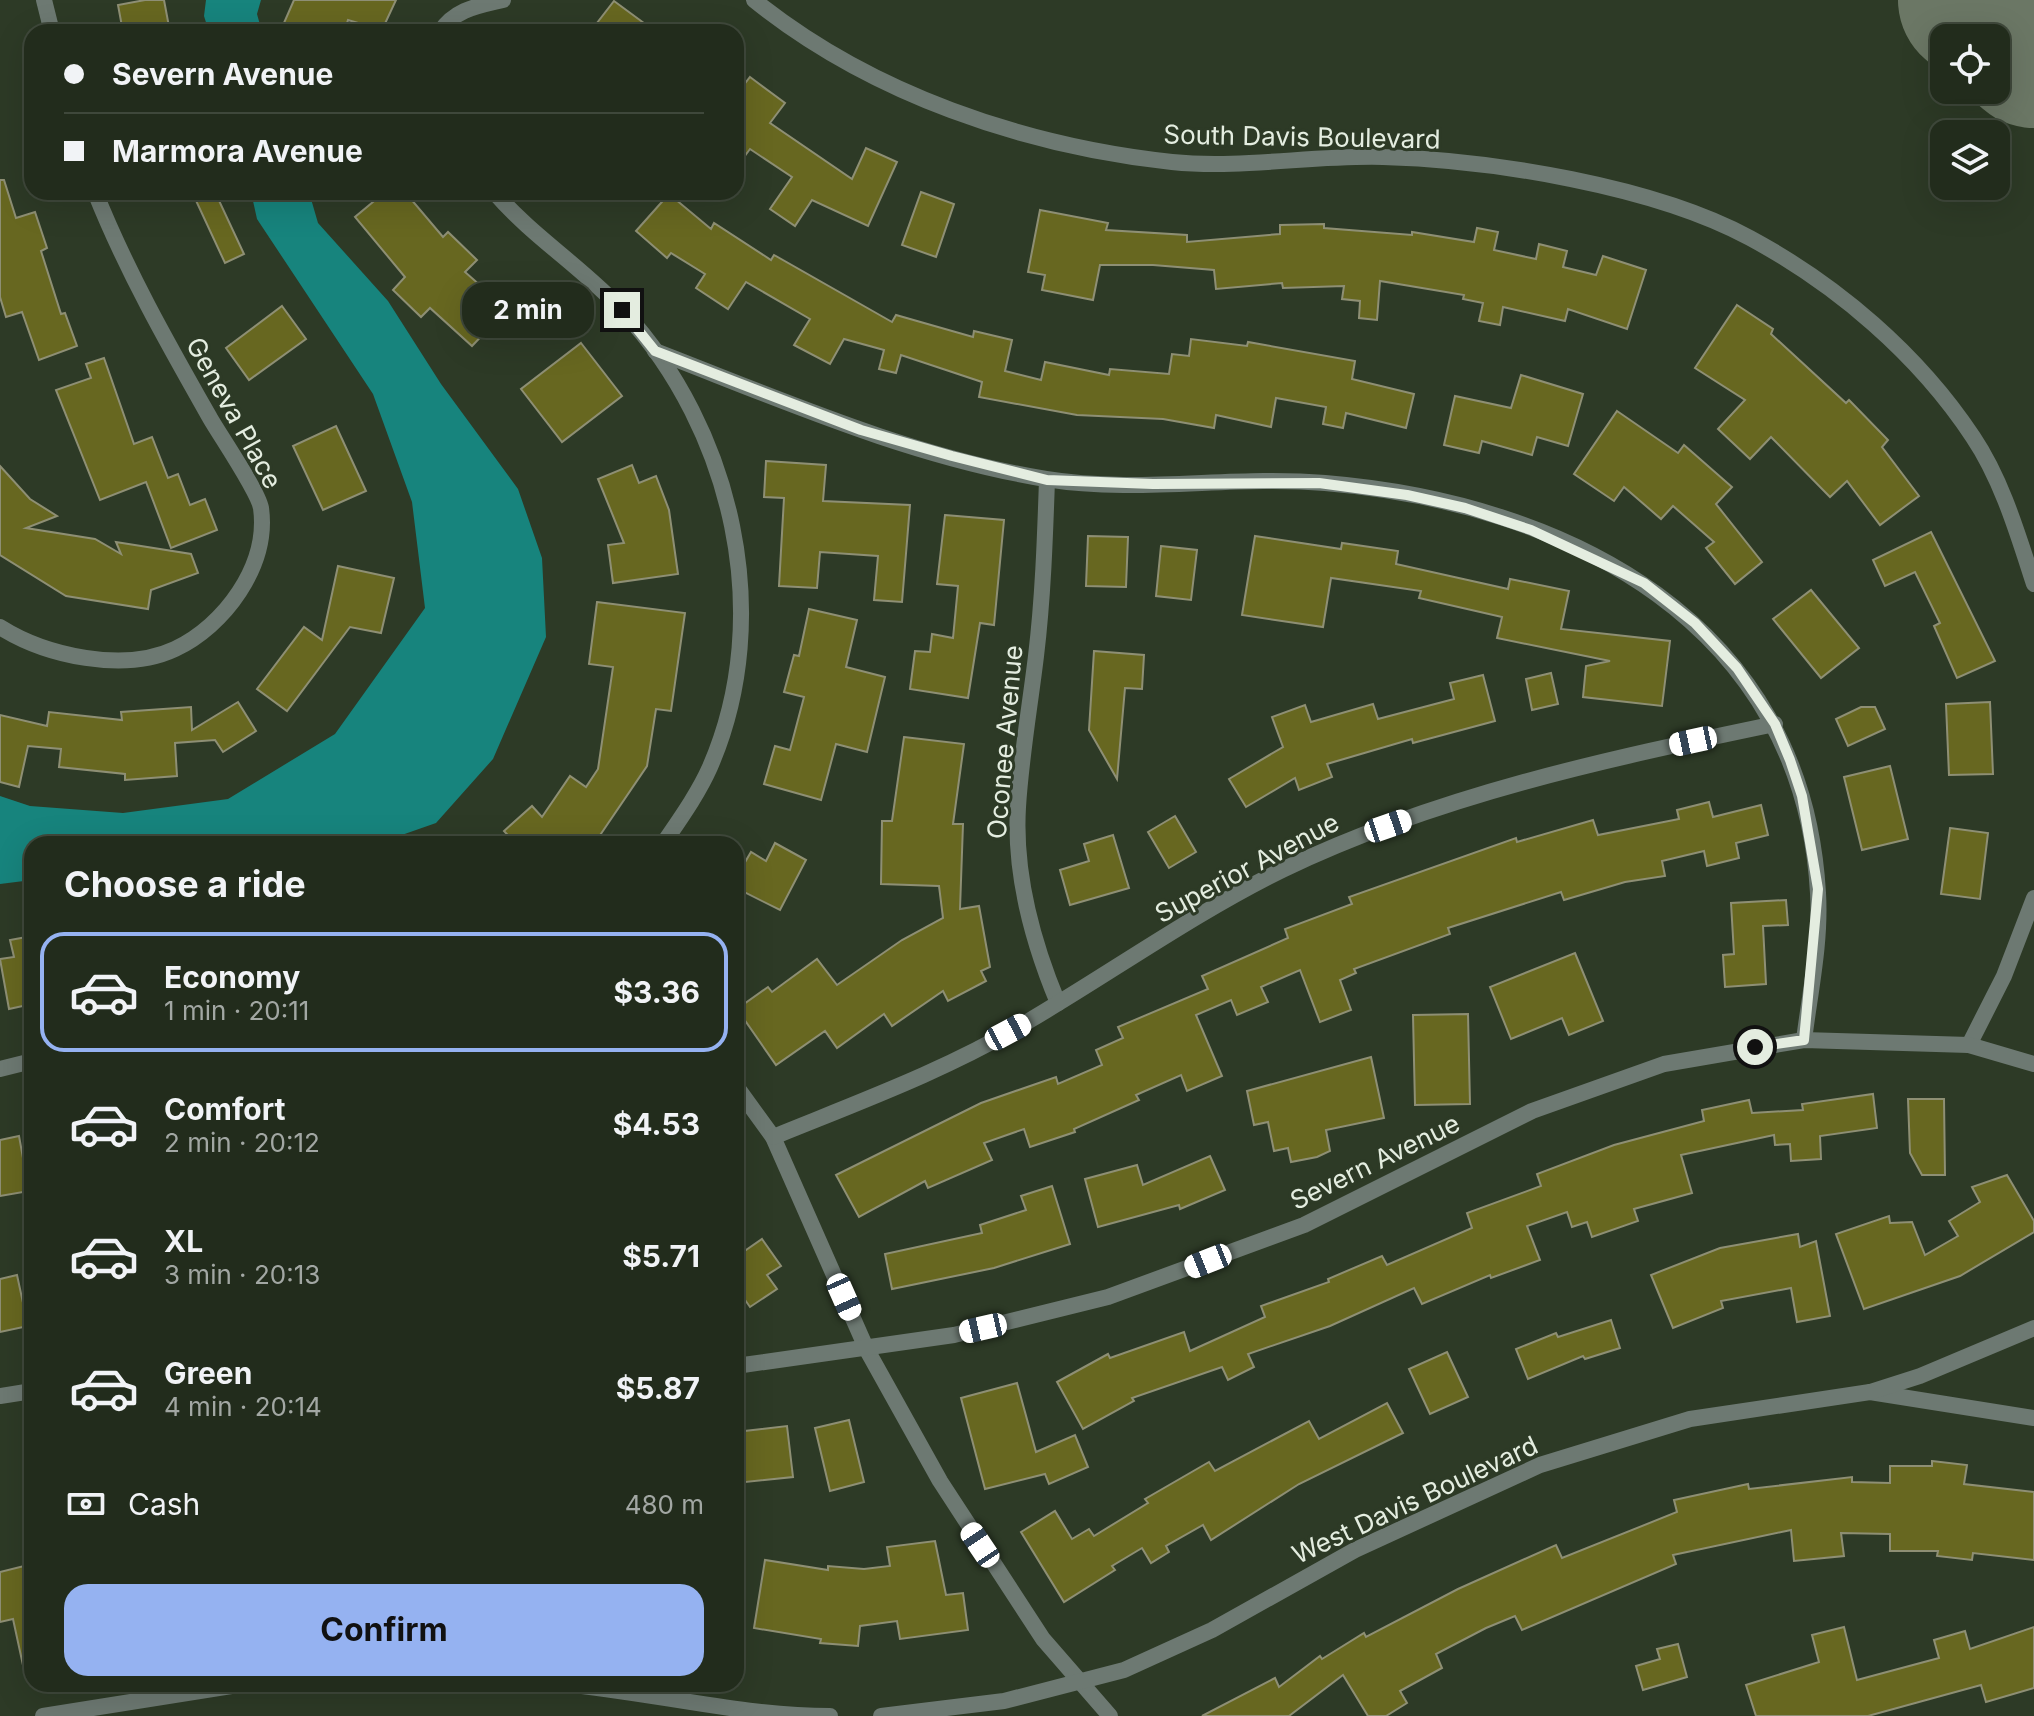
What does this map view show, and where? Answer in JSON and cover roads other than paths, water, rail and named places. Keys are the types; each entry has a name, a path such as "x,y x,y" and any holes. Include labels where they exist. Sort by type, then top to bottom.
{"street":[{"path":"44,0 50,24"},
{"path":"447,24 468,8 503,0"},
{"name":"South Davis Boulevard","path":"754,0 869,73 946,110 1036,137 1175,162 1382,157 1505,170 1585,184 1677,207 1748,236 1812,276 1866,318 1921,370 1949,404 1976,441 2015,524 2034,584"},
{"name":"Geneva Place","path":"0,627 46,648 80,655 151,658 199,635 222,613 243,587 258,548 261,506 141,299 98,200"},
{"path":"502,200 562,259 622,310 655,351 690,406 714,460 735,539 740,586 735,673 721,738 700,787 668,836"},
{"path":"655,351 861,430 1047,480 1153,484 1319,483 1407,495 1492,516 1606,563 1670,602 1737,668 1775,724 1802,796 1818,889 1804,1040"},
{"name":"Oconee Avenue","path":"1047,480 1040,613 1018,810 1020,863 1029,914 1041,962 1058,1003"},
{"name":"Superior Avenue","path":"773,1137 922,1076 1058,1003 1206,911 1281,871 1361,835 1565,769 1775,724"},
{"path":"1969,1045 2004,976 2034,898"},
{"name":"Severn Avenue","path":"744,1365 867,1350 1045,1315 1138,1287 1304,1225 1532,1111 1597,1085 1664,1064 1804,1040 1969,1045 2034,1064"},
{"path":"0,1069 24,1063"},
{"path":"744,1097 773,1137 867,1350 966,1524 1043,1639 1110,1716"},
{"path":"1870,1392 1920,1376 2034,1328"},
{"path":"0,1396 24,1392"},
{"name":"West Davis Boulevard","path":"881,1716 1004,1701 1081,1683 1175,1648 1355,1550 1540,1465 1690,1419 1870,1392 2034,1418"},
{"path":"43,1716 194,1692"},
{"path":"639,1692 753,1710 830,1716"}],"water":[{"path":"206,0 261,0 257,14 260,24 206,24"},
{"path":"253,200 311,200 318,223 388,301 441,384 518,489 542,558 546,637 493,759 436,823 399,836 24,836 24,881 0,884 0,796 30,806 123,813 228,799 335,734 425,608 412,502 373,394 257,219"}]}
